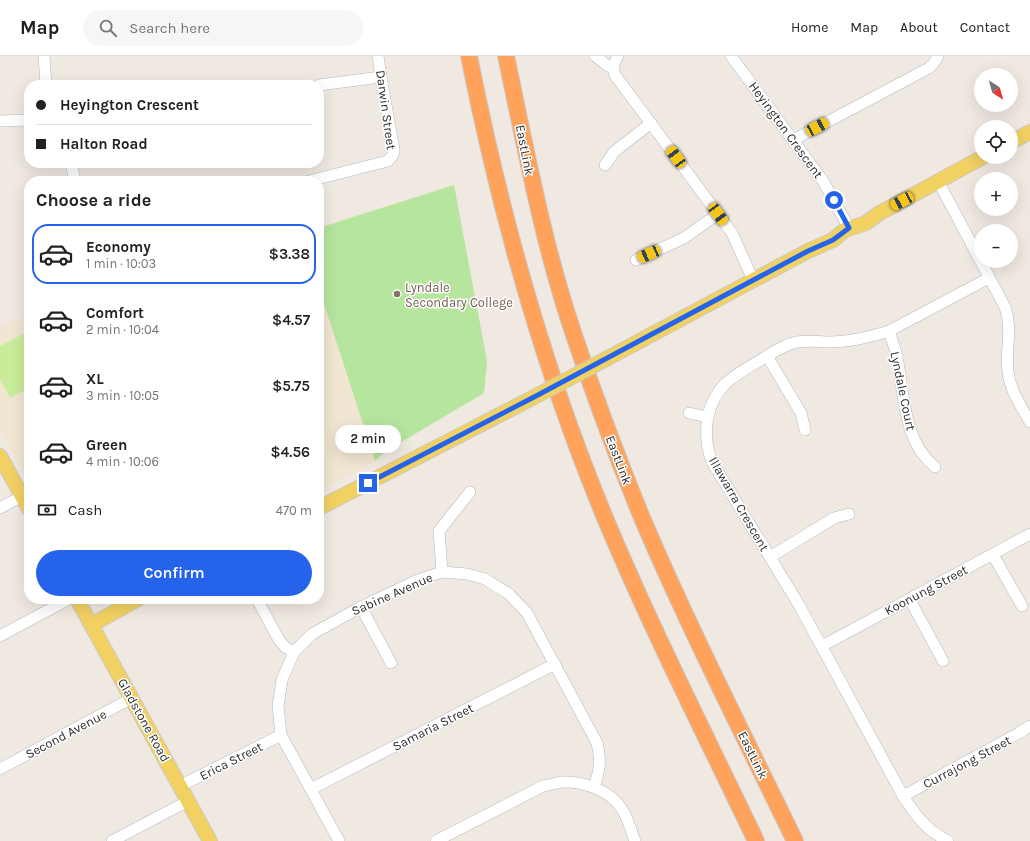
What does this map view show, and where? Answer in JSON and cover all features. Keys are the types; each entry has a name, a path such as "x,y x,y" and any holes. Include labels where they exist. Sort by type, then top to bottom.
{"highway":[{"path":"469,56 491,161 516,258 538,334 576,443 602,511 642,602 756,841"},
{"name":"EastLink","path":"506,56 532,185 548,248 573,333 600,410 665,569 795,841"}],"main road":[{"path":"1018,138 1030,132"},
{"path":"324,505 536,396 813,248 833,240 848,225 866,222 974,162"},
{"path":"0,456 24,500"},
{"name":"Gladstone Road","path":"80,604 210,841"},
{"path":"91,625 129,604"}],"street":[{"path":"44,56 46,80"},
{"name":"Darwin Street","path":"324,177 388,161 393,155 394,150 378,56"},
{"path":"595,56 613,68"},
{"path":"618,56 613,68 615,74 732,233 753,280"},
{"name":"Heyington Crescent","path":"732,56 828,187 848,225"},
{"path":"793,140 929,68 938,56"},
{"path":"324,84 381,77"},
{"path":"0,121 24,120"},
{"path":"605,165 614,152 651,123"},
{"path":"938,181 1005,307 1010,330 1009,378 1015,394 1029,418"},
{"path":"636,260 684,238 718,214"},
{"name":"Illawarra Crescent","path":"948,841 920,822 903,796 800,605 712,462 706,439 707,417 715,398 727,382 740,372 782,347 797,342 854,340 889,331 989,278"},
{"name":"Lyndale Court","path":"889,331 898,361 912,438 923,455 935,467"},
{"path":"767,356 801,413 806,430"},
{"path":"689,413 707,417"},
{"path":"442,572 439,531 470,492"},
{"path":"0,508 22,496"},
{"path":"770,557 834,518 849,514"},
{"name":"Koonung Street","path":"822,646 910,600 1030,534"},
{"path":"992,555 1022,606"},
{"name":"Sabine Avenue","path":"339,841 282,735 278,706 282,680 294,652 305,639 318,630 418,580 442,572 467,574 485,579 509,594 527,613 597,743 600,759 599,771 594,787"},
{"path":"910,600 944,661"},
{"path":"0,636 60,604"},
{"path":"260,604 279,640 285,647 294,652"},
{"path":"361,608 391,663"},
{"name":"Samaria Street","path":"311,789 555,664"},
{"name":"Second Avenue","path":"0,769 132,698"},
{"name":"Currajong Street","path":"903,796 1030,726"},
{"name":"Erica Street","path":"180,786 282,735"},
{"path":"436,841 543,786 561,782 571,782 594,787 610,797 622,809 635,841"},
{"path":"112,841 188,801"}],"shaded area":[{"name":"Lyndale Secondary College","path":"454,185 487,361 484,393 386,451 375,461 324,488 324,225"},
{"path":"24,318 24,474 0,430 0,325"}],"green space":[{"name":"Lyndale Secondary College","path":"454,185 487,361 484,393 386,451 375,461 324,303 324,226"},
{"path":"24,334 24,391 10,398 0,379 0,346"}],"place":[{"name":"Lyndale Secondary College","path":"397,294"}],"route":[{"path":"368,483 536,396 813,248 833,240 849,228 834,200"}]}
